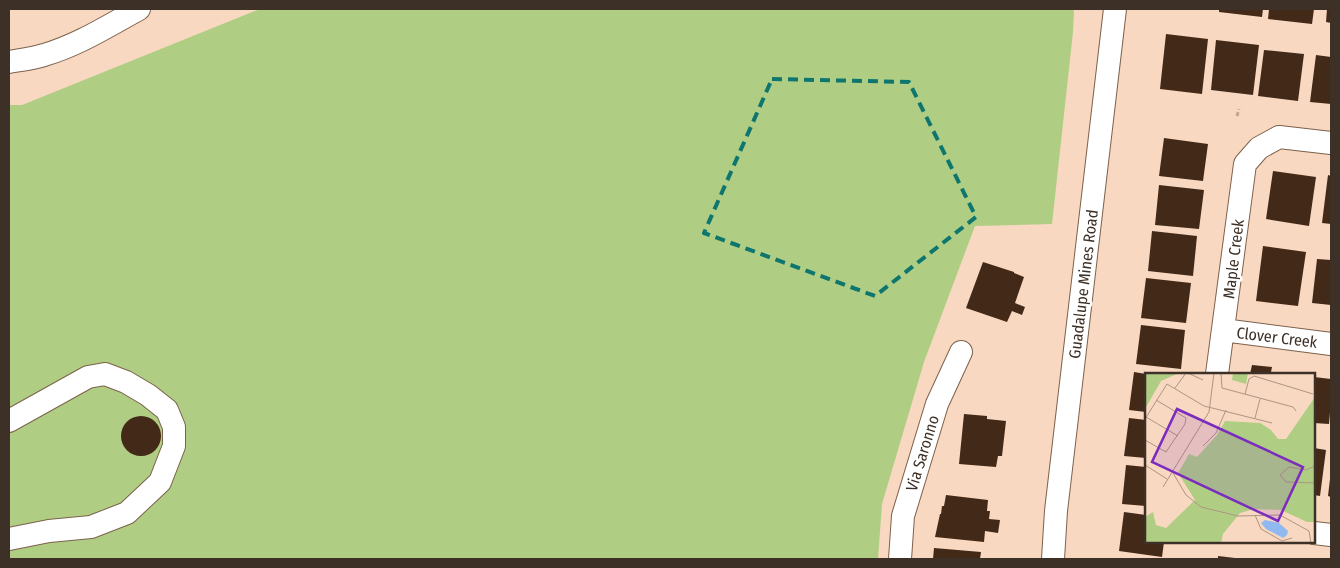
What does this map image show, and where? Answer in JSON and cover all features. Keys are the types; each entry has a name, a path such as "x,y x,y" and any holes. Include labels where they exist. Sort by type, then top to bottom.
{"street":[{"path":"9,62 41,56 67,47 139,9"},
{"name":"Guadalupe Mines Road","path":"1053,559 1056,510 1115,9"},
{"name":"Maple Creek","path":"1217,373 1245,164 1259,148 1279,137 1331,143"},
{"name":"Clover Creek","path":"1223,330 1331,344"},
{"name":"Via Saronno","path":"900,559 903,516 936,404 961,352"},
{"path":"9,421 88,377 105,374 126,382 148,394 167,410 174,427 174,446 160,482 127,513 91,527 49,531 9,540"},
{"path":"1315,533 1331,535"}],"path":[{"path":"1237,116 1239,109"}],"highlighted area":[{"path":"772,79 909,82 976,217 875,296 704,233"}],"green space":[{"path":"260,9 1072,9 1074,11 1073,32 1052,224 975,226 924,362 882,504 878,559 9,559 9,105 22,105"}],"building":[{"path":"1219,9 1263,9 1262,17 1219,12"},
{"path":"1269,9 1314,9 1312,24 1268,19"},
{"path":"1327,9 1331,9 1331,23 1326,22"},
{"path":"1166,34 1208,39 1202,94 1160,89"},
{"path":"1216,40 1259,45 1253,95 1211,90"},
{"path":"1264,50 1304,54 1298,101 1258,96"},
{"path":"1316,55 1331,57 1331,104 1310,102"},
{"path":"1164,138 1208,144 1203,181 1159,176"},
{"path":"1273,171 1316,177 1309,226 1266,219"},
{"path":"1328,175 1331,176 1331,224 1322,223"},
{"path":"1159,185 1204,190 1199,229 1155,225"},
{"path":"1152,231 1197,236 1193,276 1148,271"},
{"path":"1263,246 1306,252 1298,306 1256,301"},
{"path":"1317,259 1331,260 1331,305 1312,303"},
{"path":"983,262 1024,277 1015,303 1025,307 1022,315 1012,311 1007,322 966,308"},
{"path":"1146,278 1191,283 1186,323 1141,318"},
{"path":"1141,325 1185,330 1181,369 1136,364"},
{"path":"1252,365 1272,367 1271,372 1282,373 1250,373"},
{"path":"1134,372 1145,374 1145,412 1129,410"},
{"path":"1315,377 1331,379 1329,424 1315,423"},
{"path":"964,414 987,416 987,419 1006,421 1002,456 998,456 996,467 959,464"},
{"path":"145,416 152,419 158,425 161,436 160,444 152,453 145,456 137,456 130,453 122,444 121,432 124,425 133,417"},
{"path":"1129,418 1145,420 1145,458 1124,456"},
{"path":"1315,448 1326,450 1320,496 1315,495"},
{"path":"1126,465 1145,467 1145,506 1122,504"},
{"path":"1331,479 1331,497 1328,496"},
{"path":"946,495 988,500 987,511 990,511 989,519 1000,520 998,533 985,531 984,542 935,537"},
{"path":"1124,512 1145,515 1145,543 1164,543 1162,557 1119,551"},
{"path":"934,548 981,552 980,559 933,559"},
{"path":"1218,556 1235,558 1235,559 1218,559"}]}
